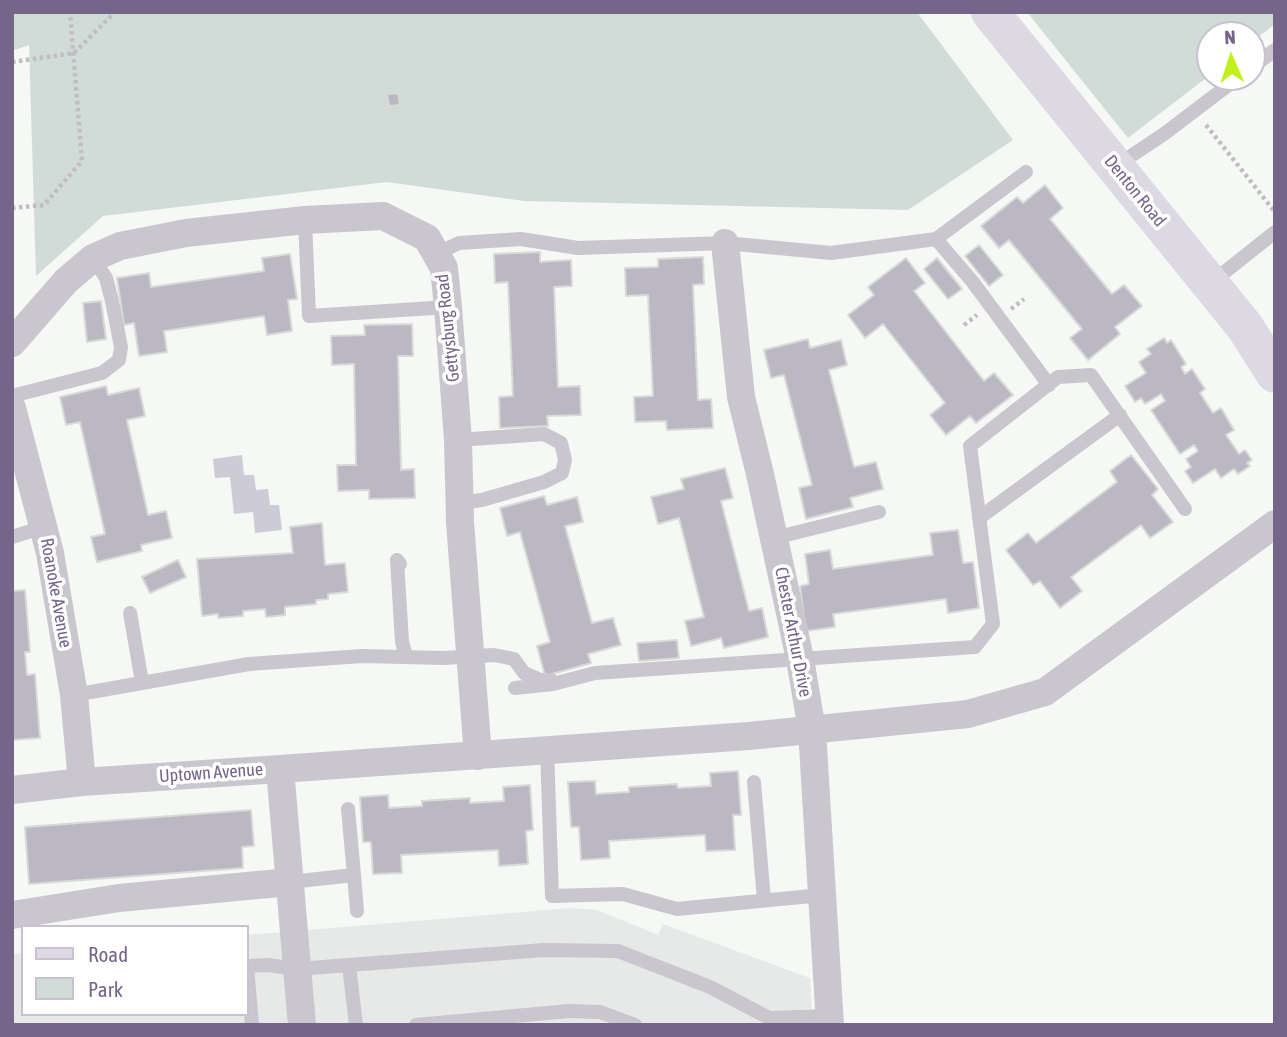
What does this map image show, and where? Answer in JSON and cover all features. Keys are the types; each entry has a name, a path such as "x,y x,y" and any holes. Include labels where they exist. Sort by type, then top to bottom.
{"street":[{"name":"Denton Road","path":"990,12 1245,327 1275,374"},
{"name":"Gettysburg Road","path":"12,343 66,281 93,258 120,246 186,233 304,220 383,216 427,238 443,268 448,307 478,756"},
{"name":"Chester Arthur Drive","path":"725,243 741,397 800,659 811,730 830,1020"},
{"name":"Roanoke Avenue","path":"12,408 44,527 74,695 82,782"},
{"path":"280,769 811,730 968,714 1045,692 1275,524"},
{"name":"Uptown Avenue","path":"12,790 82,782 280,769 302,1025"},
{"path":"12,915 119,898 290,882"}],"lane":[{"path":"1115,167 1221,91"},
{"path":"436,254 459,243 521,239 578,248 725,243 831,253 936,239 1026,172"},
{"path":"304,220 309,316 448,307"},
{"path":"1210,284 1275,232"},
{"path":"936,239 1049,385"},
{"path":"12,396 102,373 119,360 121,347 112,301 106,278 93,258"},
{"path":"515,688 545,686 595,673 975,647 993,624 970,446 1058,377 1091,375 1185,509"},
{"path":"979,518 1119,415"},
{"path":"458,440 544,433 561,443 565,460 562,473 544,482 482,500 460,503"},
{"path":"774,538 879,512"},
{"path":"12,537 44,527"},
{"path":"400,564 397,560 405,656"},
{"path":"130,613 142,682"},
{"path":"74,695 249,664 329,658 494,655 514,659 524,673 540,680 572,679"},
{"path":"547,750 552,896 623,894 677,909 822,895"},
{"path":"754,782 764,900"},
{"path":"348,808 357,911"},
{"path":"290,882 354,875"},
{"path":"248,966 268,965 297,969 544,950 618,951 710,987 767,1021 830,1020"},
{"path":"349,965 356,1025"},
{"path":"248,976 253,1025"},
{"path":"416,1025 569,1011 600,1012 635,1025"}],"path":[{"path":"12,208 44,205 82,161 70,12"},
{"path":"12,62 74,53 115,12"},
{"path":"1210,130 1275,212"},
{"path":"964,325 981,312"}],"shaded area":[{"path":"242,455 244,475 254,475 256,490 268,489 270,505 279,505 282,530 255,533 253,512 234,514 230,477 215,478 213,459"},
{"path":"570,908 597,910 658,935 663,924 810,978 813,1025 12,1025 12,954 21,953 21,1016 248,1016 248,935"}],"green space":[{"path":"12,12 917,12 1013,140 908,210 524,201 387,182 103,216 36,276 29,45 12,51"},
{"path":"1027,12 1275,12 1275,24 1266,31 1266,21 1196,21 1196,86 1128,138"}],"building":[{"path":"398,93 400,105 389,106 387,94"},
{"path":"1045,185 1063,208 1050,219 1112,294 1124,285 1142,306 1115,327 1120,334 1088,360 1070,338 1082,329 1009,240 999,248 981,226 1017,197 1023,203"},
{"path":"979,245 1003,275 989,286 965,256"},
{"path":"540,252 540,262 571,260 572,286 554,287 558,387 580,386 581,415 547,416 548,426 500,428 499,397 513,396 508,282 495,283 494,254"},
{"path":"290,254 297,299 288,300 292,331 267,335 264,316 164,331 167,352 139,356 134,323 124,325 117,278 149,273 151,287 264,271 262,258"},
{"path":"703,257 704,284 693,285 698,400 711,399 713,428 667,430 666,421 635,422 634,397 653,396 648,295 626,296 625,268 658,267 658,259"},
{"path":"906,258 925,283 914,291 984,381 994,373 1013,395 976,423 970,416 946,435 930,415 945,403 883,324 865,338 848,315 874,295 868,287"},
{"path":"937,258 962,289 948,299 924,269"},
{"path":"101,301 106,339 87,342 83,303"},
{"path":"412,324 413,356 398,356 401,470 414,469 415,498 369,499 369,490 338,491 337,465 356,465 354,364 332,365 331,336 365,335 364,325"},
{"path":"1164,338 1167,343 1171,340 1186,364 1181,367 1185,374 1192,369 1205,389 1200,393 1213,413 1221,408 1234,430 1226,435 1239,454 1245,450 1252,460 1247,463 1250,466 1238,474 1234,469 1221,478 1215,469 1193,483 1185,471 1191,467 1186,459 1198,451 1194,445 1180,454 1151,410 1165,401 1161,394 1145,404 1141,398 1135,402 1125,386 1146,373 1139,362 1151,354 1147,349"},
{"path":"808,339 810,348 841,340 847,365 829,370 854,467 876,462 883,489 850,498 853,507 806,519 799,488 812,485 784,375 771,378 764,350"},
{"path":"106,386 108,395 139,388 145,416 127,420 148,515 166,511 172,538 141,545 142,551 97,562 91,537 105,534 80,422 66,425 60,397"},
{"path":"1131,455 1158,489 1152,495 1173,522 1150,538 1141,525 1071,577 1082,591 1060,608 1040,581 1033,585 1006,550 1028,533 1036,543 1117,482 1110,471"},
{"path":"725,468 733,498 721,501 749,611 762,608 768,637 724,648 721,638 691,646 685,621 704,617 679,518 658,524 651,497 684,489 681,479"},
{"path":"544,496 547,505 577,497 583,522 565,526 592,623 613,618 621,645 588,654 591,663 545,676 537,646 550,642 520,532 507,536 500,508"},
{"path":"322,523 325,565 345,563 348,592 328,594 328,599 316,600 316,604 285,607 285,615 266,617 265,609 243,611 243,616 202,616 197,559 293,553 290,527"},
{"path":"958,530 963,563 973,562 979,608 948,613 946,599 833,614 835,627 806,631 800,586 809,584 805,554 830,550 833,569 933,555 930,533"},
{"path":"178,560 186,577 150,593 142,577"},
{"path":"25,590 30,652 25,652 27,675 35,674 40,738 12,740 12,591"},
{"path":"677,640 679,658 639,661 637,643"},
{"path":"738,771 741,815 733,815 735,850 706,851 705,835 609,841 610,858 581,860 579,827 571,827 568,782 595,781 596,794 629,792 629,787 677,784 678,788 711,786 710,773"},
{"path":"530,785 533,830 526,831 528,864 499,866 498,850 401,855 402,873 373,874 371,842 363,842 360,797 388,795 389,808 422,806 422,801 470,798 470,803 504,801 503,787"},
{"path":"251,810 254,846 242,847 243,868 29,884 25,827"}]}
